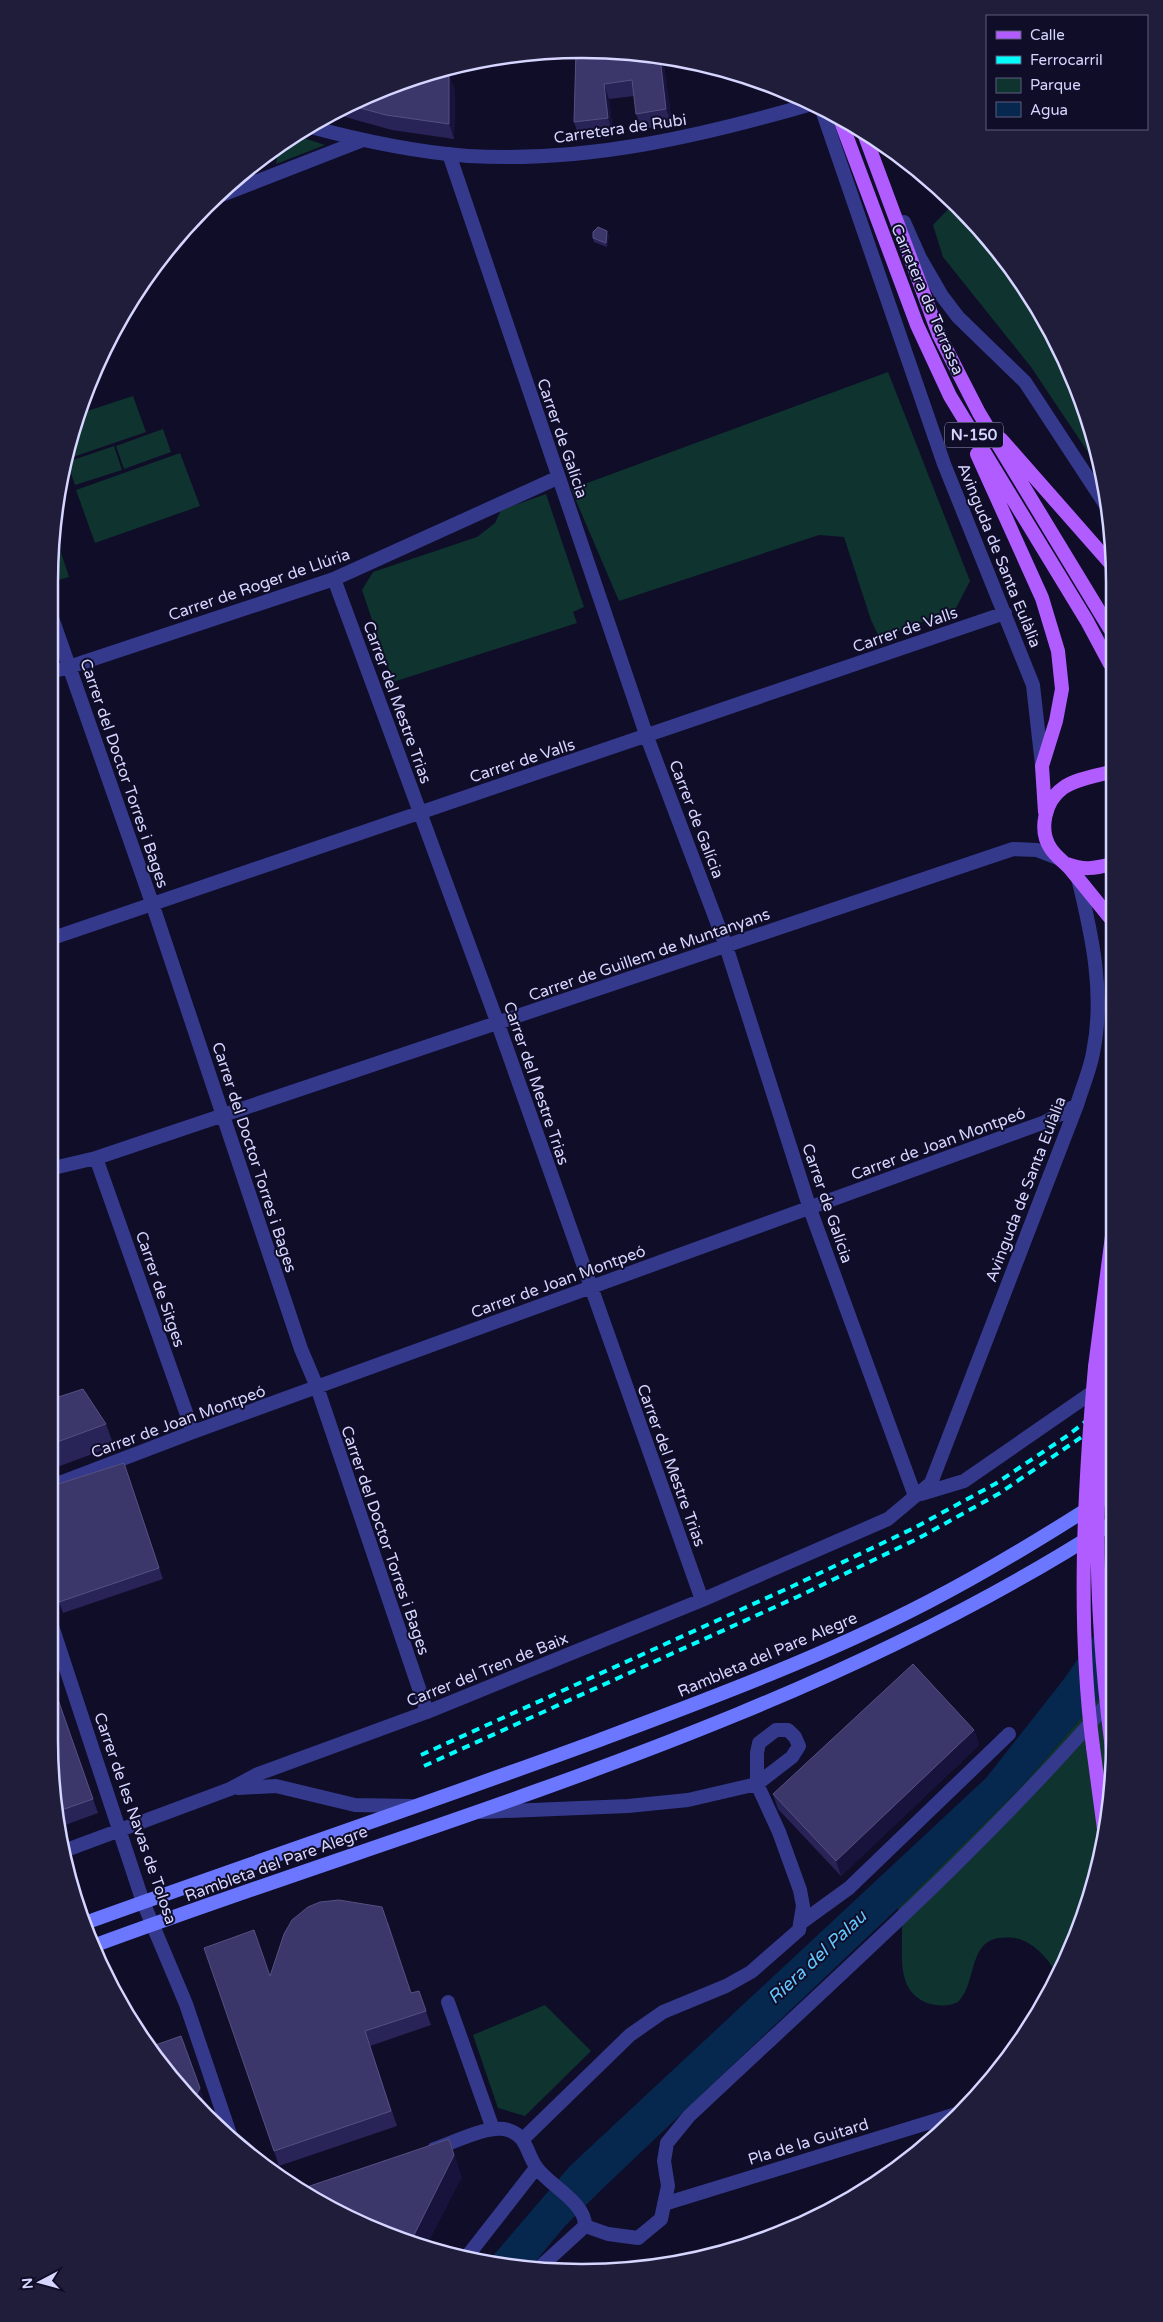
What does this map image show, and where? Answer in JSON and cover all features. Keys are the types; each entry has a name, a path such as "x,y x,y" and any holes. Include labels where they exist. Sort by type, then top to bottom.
{"main road":[{"name":"Carretera de Terrassa","path":"843,127 916,326 950,396 1087,622 1106,657"},
{"name":"Carretera de Terrassa","path":"867,142 939,335 979,413 1106,622"},
{"path":"950,396 1042,598 1058,651 1062,689 1056,721 1042,766 1045,812 1044,834 1051,849 1078,878 1106,913"},
{"path":"979,413 1105,557"},
{"path":"1045,812 1054,796 1064,787 1106,773"},
{"path":"1064,862 1083,869 1096,869 1106,866"},
{"path":"1101,1808 1086,1671 1085,1598 1087,1471 1095,1367 1106,1286"},
{"path":"1106,1375 1100,1430 1096,1521 1101,1661 1106,1701"},
{"name":"Rambleta del Pare Alegre","path":"90,1921 416,1806 674,1712 859,1635 927,1602 994,1566 1106,1497"},
{"name":"Rambleta del Pare Alegre","path":"99,1944 673,1740 833,1674 982,1602 1106,1527"}],"street":[{"name":"Carretera de Rubi","path":"319,129 363,140 449,154 502,157 590,153 687,137 802,107"},
{"name":"Avinguda de Santa Eulàlia","path":"825,118 944,464 1033,684 1042,766"},
{"path":"233,190 363,140"},
{"path":"878,150 910,238 942,296 958,317 1026,382 1097,492"},
{"name":"Carrer de Galícia","path":"449,154 647,736 726,946 810,1209 915,1496"},
{"name":"Carrer de Roger de Llúria","path":"58,670 334,579 558,478"},
{"name":"Carrer del Mestre Trias","path":"334,579 498,1024 702,1600"},
{"name":"Carrer de Valls","path":"58,936 1005,613"},
{"name":"Carrer del Doctor Torres i Bages","path":"58,635 152,903 222,1115 428,1712"},
{"name":"Carrer de Guillem de Muntanyans","path":"58,1167 96,1158 1013,849 1037,850 1064,862"},
{"name":"Avinguda de Santa Eulàlia","path":"915,1496 931,1483 1077,1104 1093,1053 1098,992 1093,936 1078,878"},
{"name":"Carrer de Joan Montpeó","path":"58,1484 193,1432 1045,1122 1077,1104"},
{"name":"Carrer de Sitges","path":"96,1158 193,1432"},
{"path":"915,1496 964,1481 1106,1383"},
{"name":"Carrer del Tren de Baix","path":"69,1849 230,1788 258,1774 428,1712 702,1600 888,1519 915,1496"},
{"name":"Carrer de les Navas de Tolosa","path":"58,1644 144,1902 186,2004 220,2119"},
{"path":"416,2156 493,2128 509,2130 523,2139 536,2168 548,2178 583,2219 608,2234 638,2238 661,2218 668,2186 664,2161 667,2143 689,2116 991,1830 1071,1746 1106,1706"},
{"path":"523,2139 645,2022 680,2003 726,1986 751,1972 794,1936 802,1922 849,1888 1009,1734"},
{"name":"Rambleta del Pare Alegre","path":"471,1812 660,1804 688,1800 757,1784 779,1832 800,1890 803,1906 802,1922"},
{"name":"Rambleta del Pare Alegre","path":"230,1788 276,1786 355,1805 416,1806"},
{"path":"448,2002 493,2128"},
{"name":"Pla de la Guitard","path":"664,2204 945,2118"},
{"path":"470,2252 536,2168"},
{"path":"544,2263 583,2219"}],"green space":[{"path":"304,138 325,145 276,164 277,155"},
{"path":"949,208 975,236 1017,290 1035,320 1066,381 1078,413 1090,455 1031,367 943,257 933,225"},
{"path":"888,372 970,581 956,608 880,639 871,620 844,537 819,535 619,601 571,489"},
{"path":"133,396 146,432 73,457 86,412"},
{"path":"163,429 171,452 124,469 116,446"},
{"path":"114,446 122,470 75,485 70,470 72,460"},
{"path":"180,453 200,506 95,543 76,490"},
{"path":"546,494 584,607 573,612 577,623 393,682 362,590 373,572 477,537 495,523 501,510"},
{"path":"59,546 69,577 58,580"},
{"path":"1106,1689 1104,1775 1095,1843 1078,1909 1053,1968 1039,1951 1028,1943 1016,1938 999,1938 989,1941 982,1947 977,1955 968,1985 958,2002 950,2005 927,2003 917,1997 905,1980 902,1959 902,1925 898,1908 1021,1787"},
{"path":"545,2005 591,2051 525,2116 498,2108 473,2035"}],"water":[{"name":"Riera del Palau","path":"1106,1618 1106,1689 1021,1787 898,1908 599,2192 565,2226 535,2262 493,2256 570,2166 986,1778 1064,1679"}],"building":[{"path":"576,58 616,59 661,64 666,109 636,114 632,80 604,84 608,118 574,122"},
{"path":"443,76 449,76 449,124 386,115 359,108 413,85"},
{"path":"598,227 607,231 606,243 593,238 593,232"},
{"path":"83,1389 106,1424 58,1442 58,1397"},
{"path":"124,1463 159,1568 59,1602 58,1484"},
{"path":"913,1664 974,1730 836,1861 773,1794"},
{"path":"58,1700 93,1799 62,1810 59,1775"},
{"path":"339,1900 382,1907 411,1993 419,1991 426,2011 365,2031 391,2111 274,2151 204,1948 254,1930 270,1976 284,1934 292,1920 308,1907 320,1902"},
{"path":"181,2036 200,2088 196,2095 166,2059 156,2045"},
{"path":"449,2139 454,2155 413,2237 381,2225 307,2187"}],"railway":[{"path":"421,1755 793,1586 914,1528 995,1484 1067,1436 1106,1406"},
{"path":"424,1766 797,1597 919,1538 1000,1493 1106,1420"}]}
